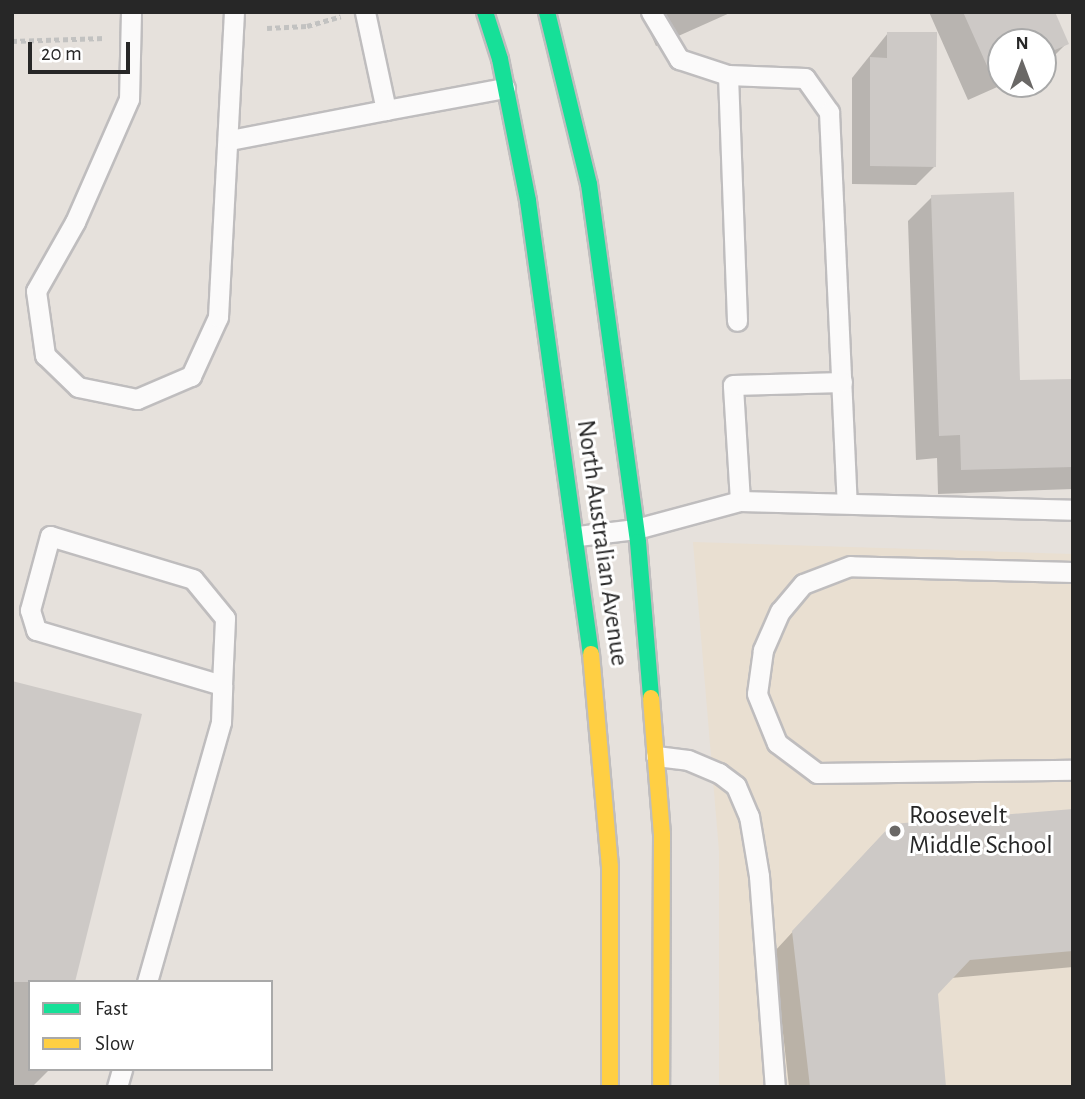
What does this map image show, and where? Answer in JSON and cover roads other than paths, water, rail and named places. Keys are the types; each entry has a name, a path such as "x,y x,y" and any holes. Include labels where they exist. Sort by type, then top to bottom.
{"main road":[{"name":"North Australian Avenue","path":"485,12 505,88 528,201 578,536 599,711 610,867 610,1087"},
{"name":"North Australian Avenue","path":"547,12 589,184 636,529 656,756 665,991 661,1087"}],"lane":[{"path":"131,12 129,99 75,222 36,291 45,355 78,387 137,399 191,376 218,317 230,140 234,12"},
{"path":"365,12 386,110"},
{"path":"651,12 679,59 728,75 805,78 829,112 847,503"},
{"path":"728,75 737,321"},
{"path":"230,140 505,88"},
{"path":"740,501 733,385 842,382"},
{"path":"578,536 636,529 740,501 1073,510"},
{"path":"148,980 221,722 225,618 193,579 50,536 30,610 36,630 222,685"},
{"path":"1073,572 850,566 803,584 780,611 763,650 757,694 777,743 817,773 1073,770"},
{"path":"656,756 688,760 719,773 736,786 749,816 759,876 775,1087"}],"place":[{"name":"Roosevelt Middle School","path":"895,831"}]}
